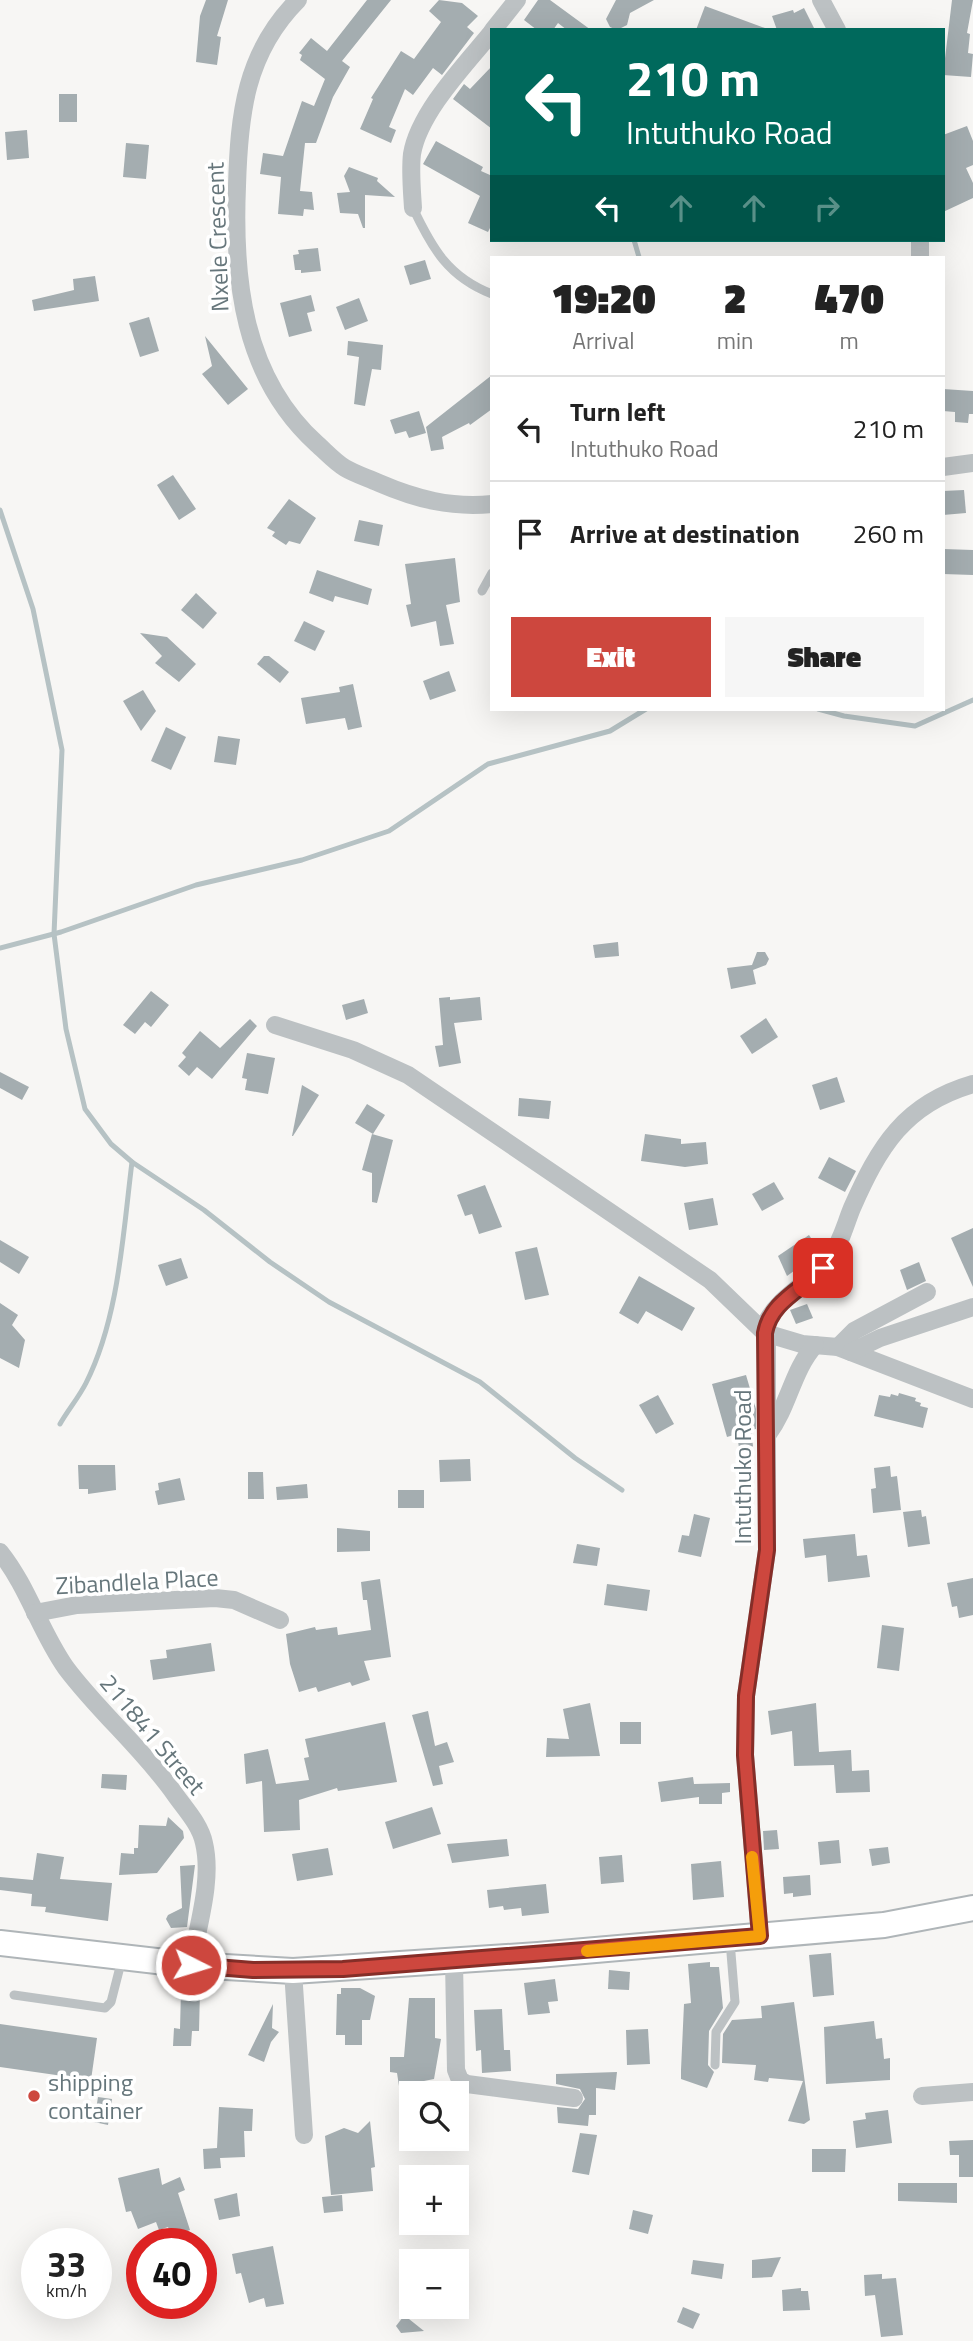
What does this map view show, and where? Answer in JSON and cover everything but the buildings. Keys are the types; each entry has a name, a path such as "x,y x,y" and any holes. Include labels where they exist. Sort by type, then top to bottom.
{"street":[{"name":"Nxele Crescent","path":"298,0 277,24 249,74 240,124 236,209 245,323 264,372 290,416 344,468 428,502 490,504"},
{"path":"494,28 517,0"},
{"path":"821,0 836,28"},
{"path":"413,208 412,152 444,91 490,34"},
{"path":"945,467 972,469"},
{"path":"275,1025 353,1050 408,1075 710,1280 765,1333 789,1341 844,1349 973,1399"},
{"name":"Intuthuko Road","path":"760,1936 747,1806 746,1696 765,1577 767,1321 776,1307 814,1278 833,1254 865,1178 884,1143 905,1120 932,1102 973,1084"},
{"path":"844,1349 854,1331 927,1292"},
{"path":"844,1349 973,1307"},
{"path":"768,1434 783,1410 802,1361 815,1345"},
{"name":"211841 Street","path":"0,1552 18,1576 35,1613 66,1667 165,1780 200,1829 205,1850 206,1874 191,1965"},
{"name":"Zibandlela Place","path":"35,1613 77,1605 215,1598 233,1601 280,1620"},
{"path":"0,1943 191,1965 292,1971 454,1961 884,1925 973,1908"},
{"path":"454,1961 456,2070 460,2080 467,2084 574,2098"},
{"path":"292,1971 304,2135"},
{"path":"922,2096 973,2092"}],"lane":[{"path":"413,208 432,248 467,284 490,292"},
{"path":"482,592 490,577"},
{"path":"715,2065 716,2032 735,2002 730,1939"},
{"path":"14,1995 105,2008 111,2002 123,1957"}],"waterway":[{"path":"635,242 639,256"},
{"path":"0,510 33,609 62,750 54,934 66,1029 85,1109 111,1144 132,1162 204,1210 270,1262 329,1302 480,1382 575,1458 622,1490"},
{"path":"825,711 915,726 973,700"},
{"path":"0,948 61,932 196,885 302,860 389,831 488,764 610,731 643,711"},
{"path":"60,1424 86,1383 106,1331 118,1275 132,1162"}],"slow traffic":[{"path":"587,1951 760,1936 752,1857"}],"place":[{"name":"shipping container","path":"34,2096"}],"route":[{"path":"191,1965 253,1970 343,1969 760,1936 747,1806 745,1755 746,1696 767,1550 765,1333 767,1321 776,1307 823,1268"}]}
